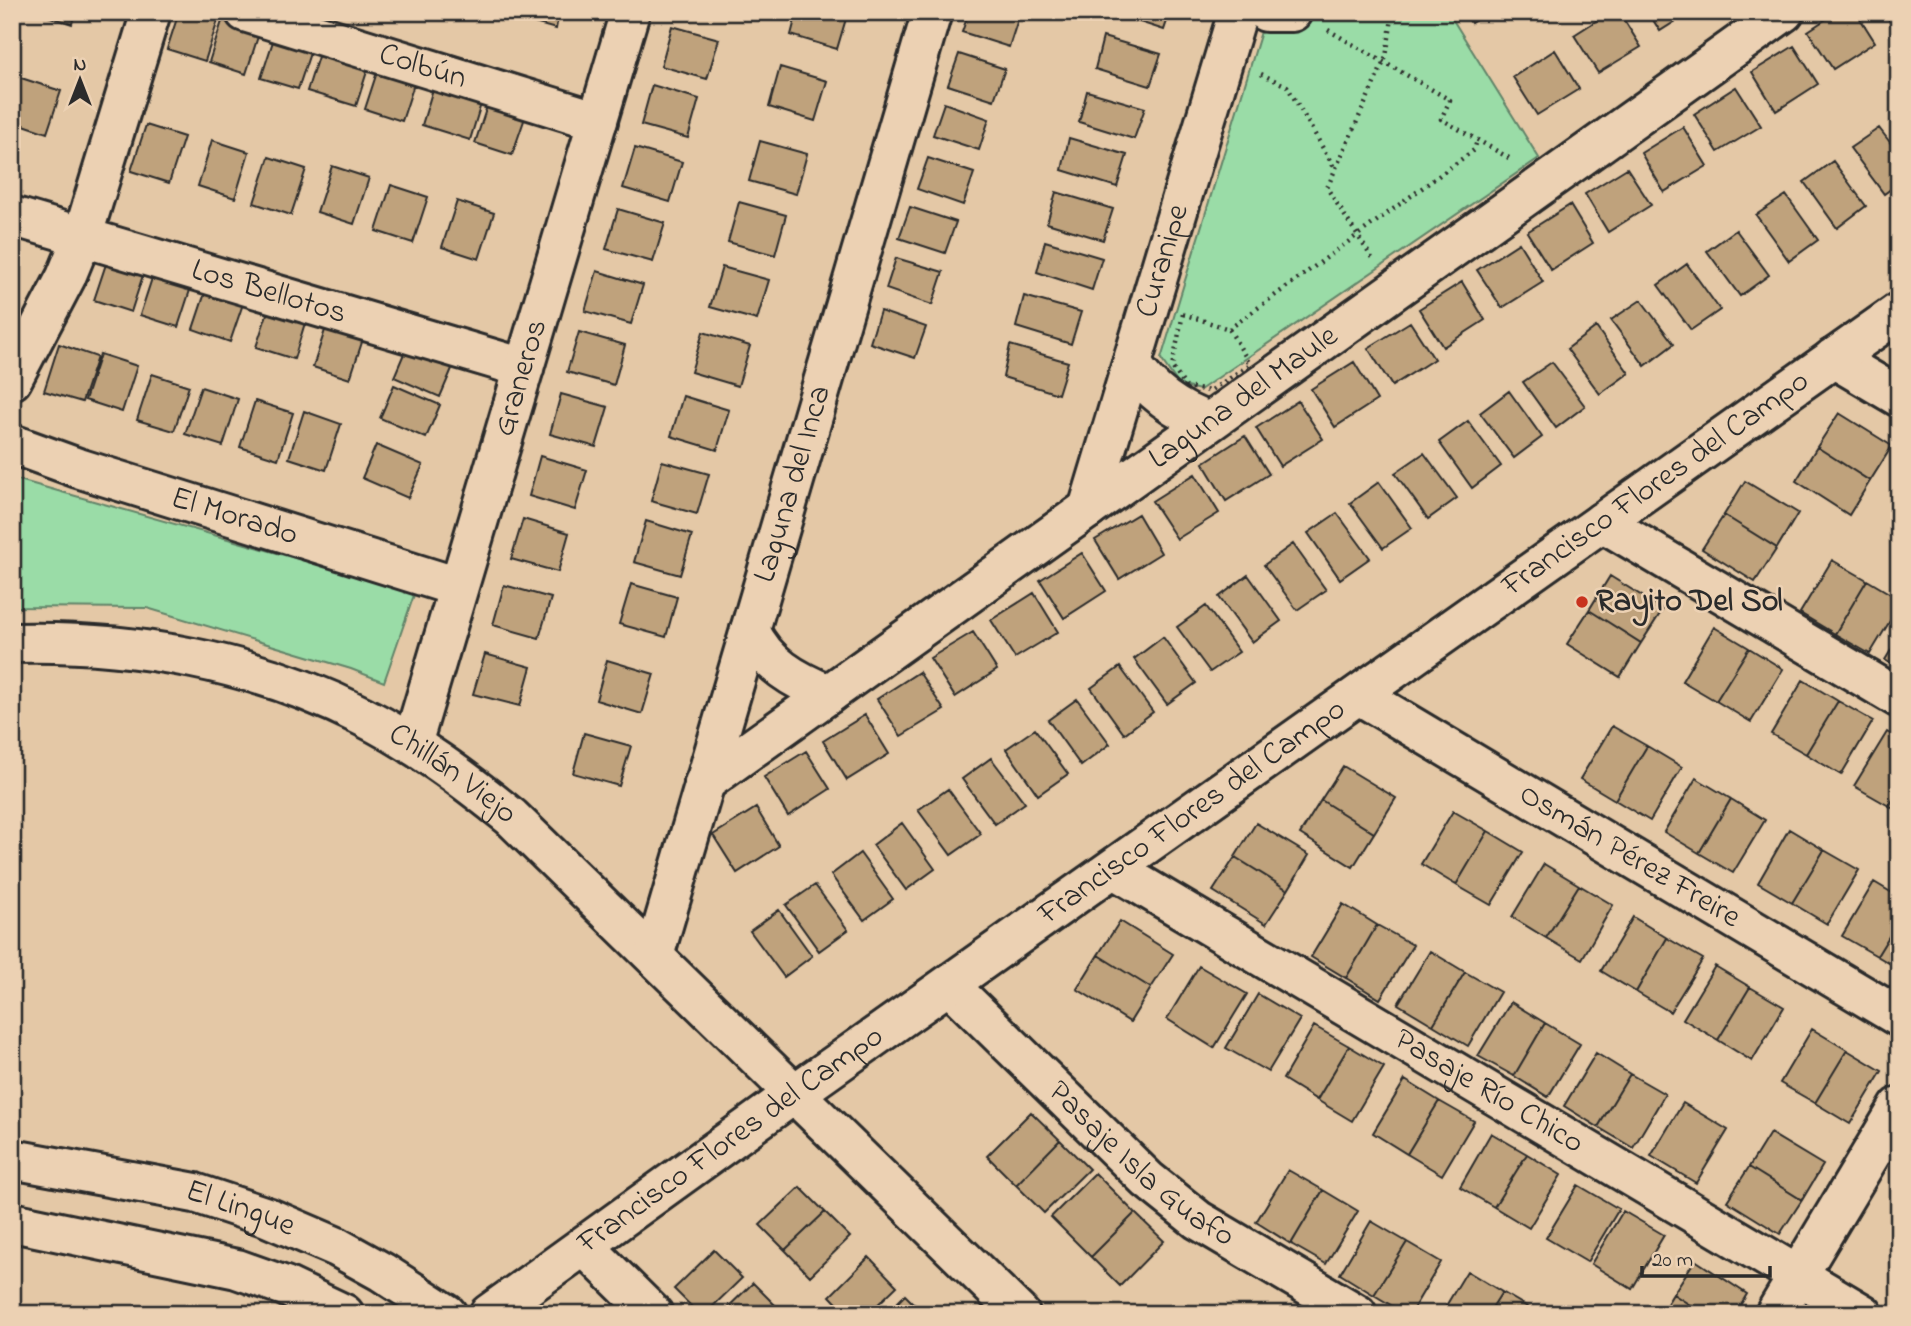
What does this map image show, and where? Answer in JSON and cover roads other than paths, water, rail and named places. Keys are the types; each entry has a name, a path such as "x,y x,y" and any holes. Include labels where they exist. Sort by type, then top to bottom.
{"street":[{"path":"12,380 66,277 82,237 151,12"},
{"name":"Colbún","path":"245,12 598,121"},
{"name":"Graneros","path":"412,744 630,12"},
{"name":"Laguna del Inca","path":"654,956 932,12"},
{"name":"Curanipe","path":"1088,509 1238,12"},
{"path":"1266,12 1306,18"},
{"name":"Laguna del Maule","path":"704,783 1784,12"},
{"name":"Los Bellotos","path":"12,216 524,368"},
{"name":"Francisco Flores del Campo","path":"489,1314 794,1094 1899,312"},
{"path":"1833,358 1899,397"},
{"path":"1132,364 1161,397 1191,416 1209,422"},
{"name":"El Morado","path":"12,444 78,468 458,587"},
{"path":"1602,522 1899,698"},
{"path":"750,629 758,647 787,674 829,694"},
{"name":"Chillán Viejo","path":"12,643 94,645 155,651 244,670 342,706 412,744 465,779 511,817 1020,1314"},
{"name":"Osmán Pérez Freire","path":"1359,695 1899,1017"},
{"name":"Pasaje Río Chico","path":"1114,869 1863,1314"},
{"name":"Pasaje Isla Guafo","path":"950,986 1148,1180 1174,1202 1198,1220 1357,1314"},
{"path":"1775,1314 1899,1107"},
{"name":"El Lingue","path":"12,1159 195,1192 267,1217 337,1247 447,1314"},
{"name":"El Lingue","path":"12,1222 237,1269 285,1286 344,1314"},
{"path":"584,1246 653,1314"}],"place":[{"name":"Rayito Del Sol","path":"1582,602"}]}
